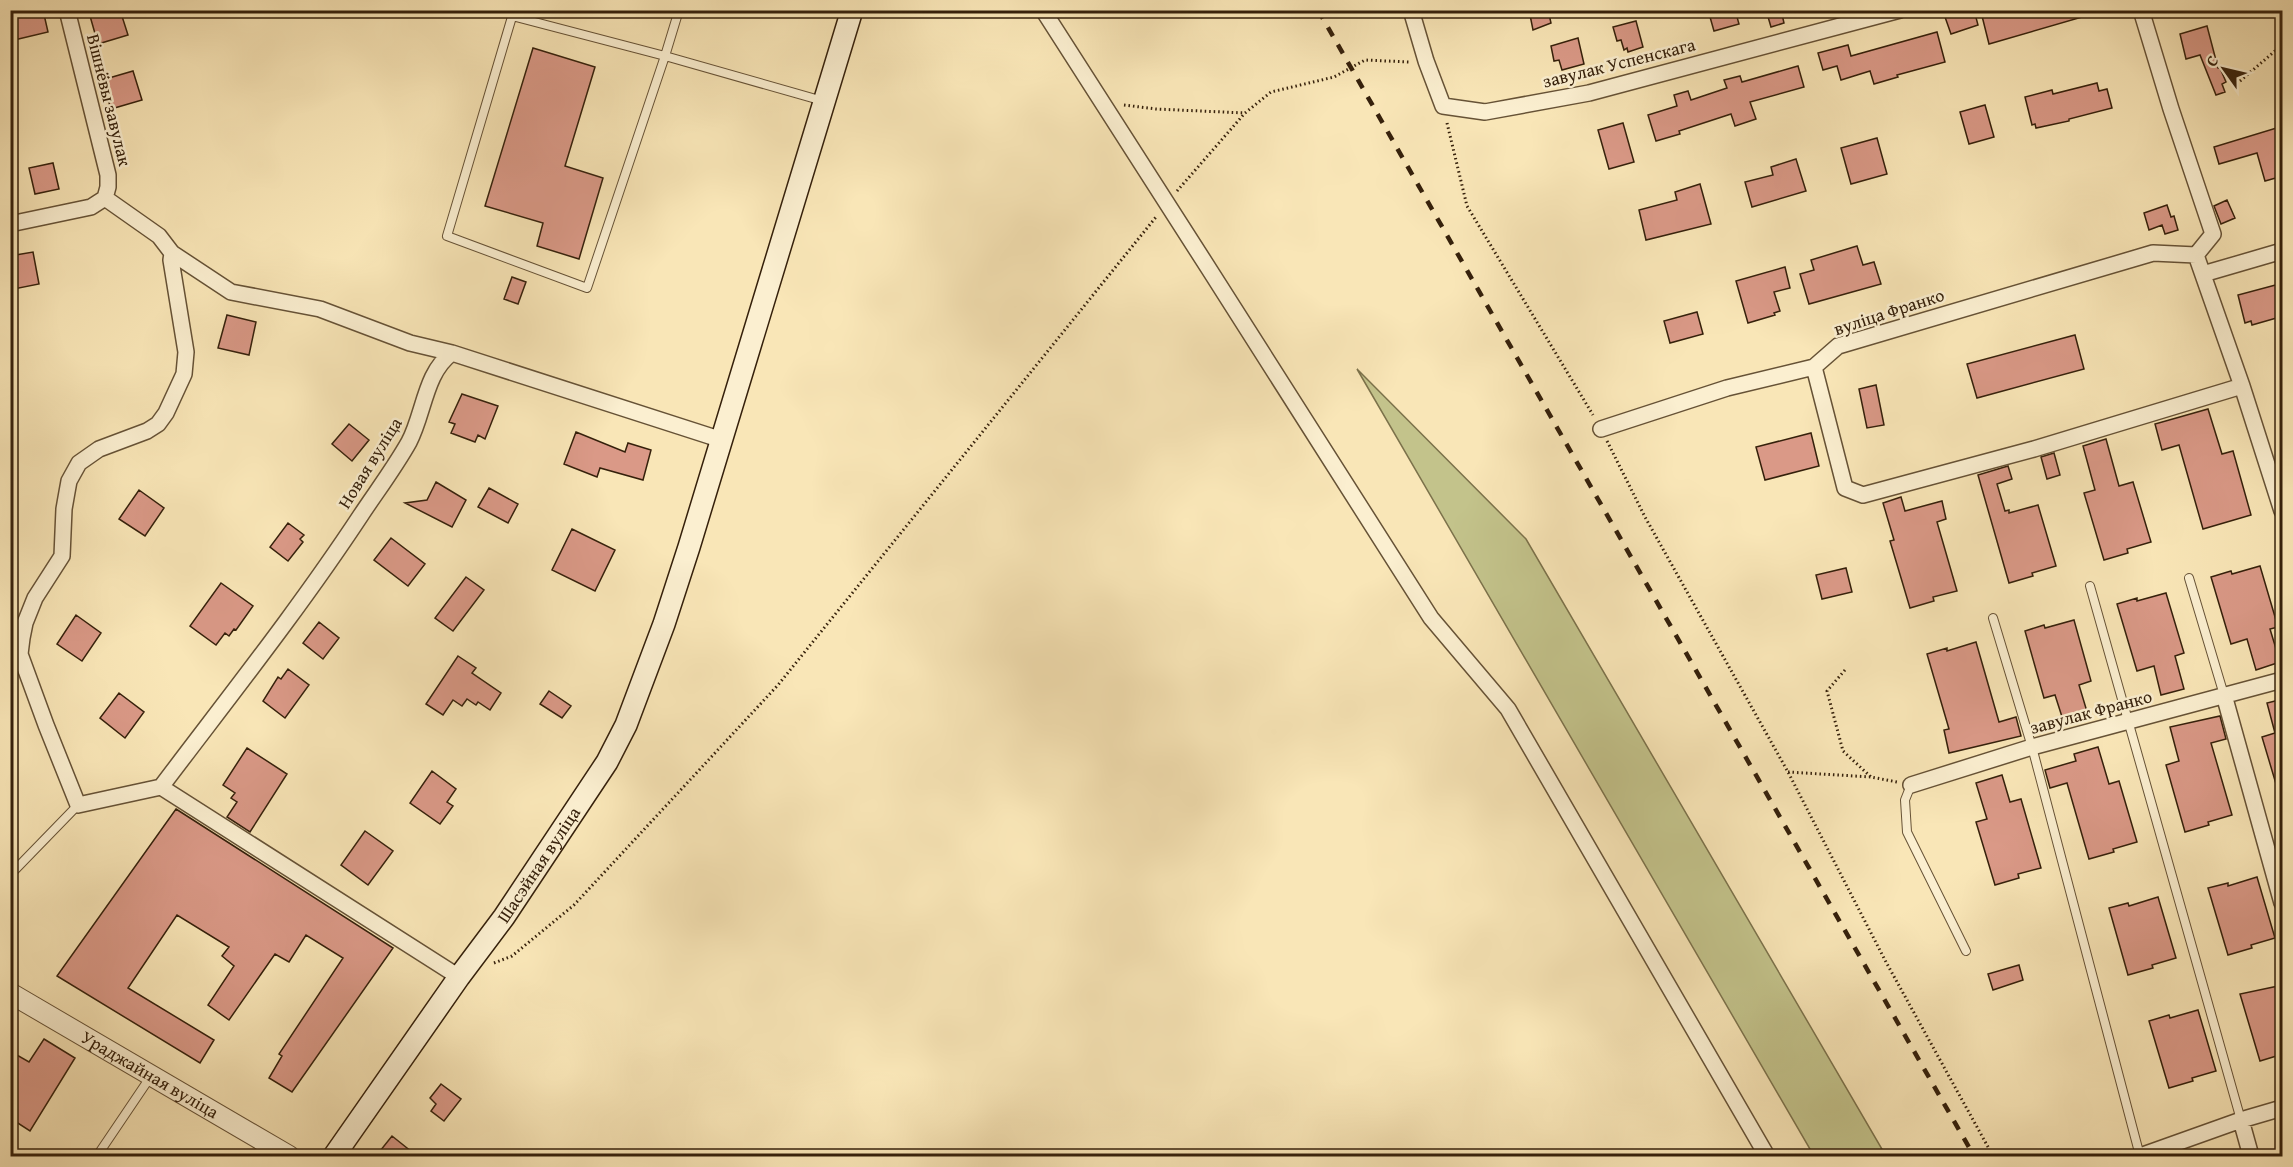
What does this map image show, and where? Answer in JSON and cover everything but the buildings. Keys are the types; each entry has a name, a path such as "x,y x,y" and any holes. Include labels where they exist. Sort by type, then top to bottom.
{"main road":[{"name":"Шасэйная вуліца","path":"334,1156 459,977 504,917 608,762 626,725 664,624 689,547 852,10"}],"street":[{"name":"Вішнёвы завулак","path":"67,10 108,175 105,198"},
{"path":"1042,10 1431,618 1508,709 1767,1156"},
{"path":"1411,10 1426,61 1443,106"},
{"name":"завулак Успенскага","path":"1443,106 1485,112 1589,93 1900,10"},
{"path":"2141,10 2212,234 2196,255 2283,511"},
{"path":"10,224 91,207 105,198 159,236 172,253 231,292 320,309 410,343 452,353 722,440"},
{"path":"2203,274 2283,250"},
{"path":"172,253 171,260 186,352 181,381 166,413 158,424 147,431 99,449 79,463 67,492 62,556 18,626 20,654 46,725 78,805 161,787 459,977"},
{"name":"вуліца Франко","path":"1814,368 1838,345 2153,253 2196,255"},
{"name":"Новая вуліца","path":"161,787 341,545 408,443 418,423 433,377 440,364 452,353"},
{"path":"1601,429 1727,388 1814,368 1845,488 1863,495 2034,449 2242,386"},
{"name":"завулак Франко","path":"1911,785 2032,747 2283,680"},
{"path":"2224,695 2283,903"},
{"name":"Ураджайная вуліца","path":"10,993 290,1156"},
{"path":"2140,1156 2241,1120 2283,1108"},
{"path":"2241,1120 2251,1156"}],"lane":[{"path":"679,10 665,56 587,288 447,236 513,13 665,56 825,101"},
{"path":"2189,578 2224,695"},
{"path":"2090,586 2241,1120"},
{"path":"1993,618 2032,747 2140,1156"},
{"path":"1911,785 1905,800 1906,832 1966,951"},
{"path":"10,875 78,805"},
{"path":"97,1156 152,1074"}],"path":[{"path":"2240,81 2283,45"},
{"path":"491,965 512,956 574,906 778,685 1167,203 1245,112 1271,92 1334,77 1365,60 1412,63 1426,61"},
{"path":"1101,102 1156,109 1245,112"},
{"path":"1443,106 1467,206 1601,429 1646,517 1788,772 1886,962 1993,1156"},
{"path":"1845,670 1827,691 1843,751 1871,777"},
{"path":"1788,772 1871,777 1911,785"}],"green space":[{"path":"1357,369 1526,539 1886,1156 1814,1156"}],"railway":[{"path":"1318,10 1974,1156"}]}
